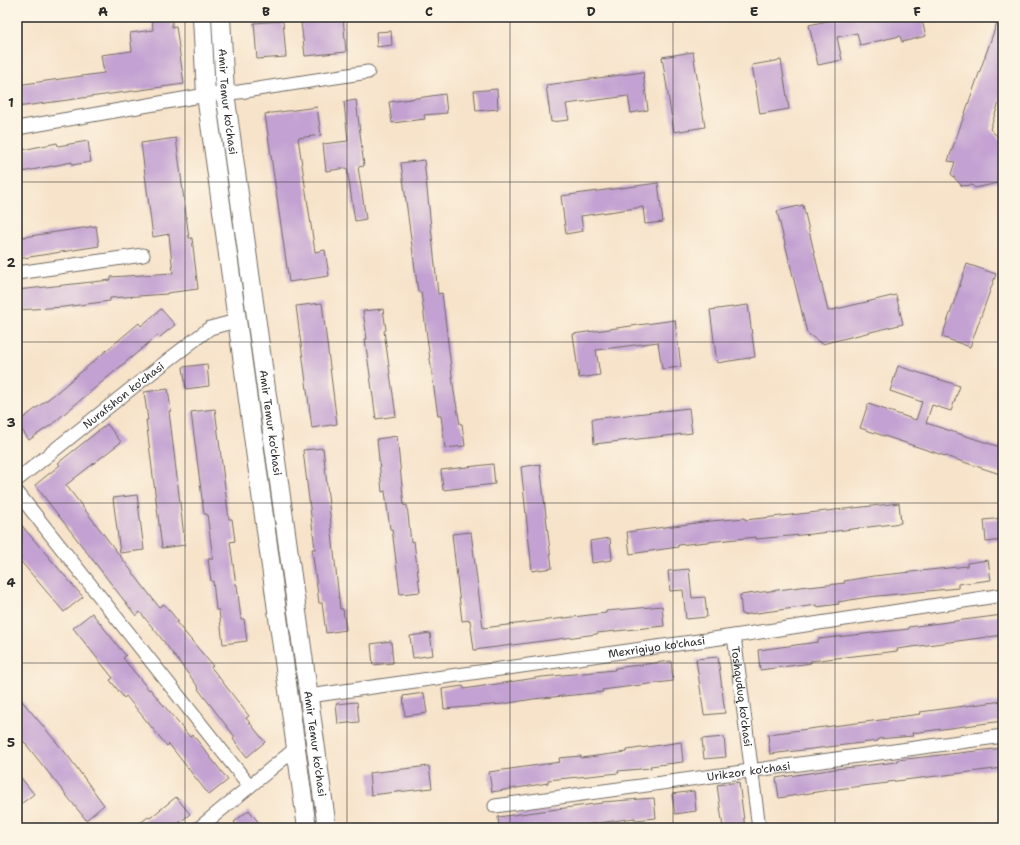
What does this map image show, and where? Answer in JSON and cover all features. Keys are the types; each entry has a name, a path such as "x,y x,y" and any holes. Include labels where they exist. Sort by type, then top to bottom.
{"main road":[{"name":"Amir Temur ko'chasi","path":"202,17 206,95 307,828"},
{"name":"Amir Temur ko'chasi","path":"221,17 225,93 327,828"}],"street":[{"path":"17,128 206,95 368,72"},
{"path":"17,273 143,255"},
{"name":"Nurafshon ko'chasi","path":"17,480 210,328 236,321"},
{"path":"17,492 249,785"},
{"name":"Mexrigiyo ko'chasi","path":"309,696 734,636 1003,595"},
{"name":"Toshquduq ko'chasi","path":"734,636 759,828"},
{"name":"Urikzor ko'chasi","path":"495,806 1003,736"},
{"path":"199,828 249,785 295,749"}],"building":[{"path":"152,17 172,17 172,27 176,26 184,84 17,107 17,85 104,73 101,55 132,51 130,33 153,30"},
{"path":"343,17 346,52 305,56 301,22"},
{"path":"845,17 921,17 926,36 902,42 900,36 860,45 857,33 837,37 842,60 818,65 809,25"},
{"path":"999,17 1003,17 1003,91 990,129 1003,142 1003,182 975,188 972,185 962,186 951,174 955,162 948,161"},
{"path":"283,21 286,57 257,59 254,23"},
{"path":"391,31 392,45 377,47 376,32"},
{"path":"693,52 705,127 674,132 662,57"},
{"path":"781,60 789,109 760,114 752,65"},
{"path":"643,72 648,110 631,113 628,96 566,104 569,120 551,122 546,85"},
{"path":"497,89 498,109 476,111 474,91"},
{"path":"445,94 447,113 424,115 425,119 392,123 389,102"},
{"path":"356,100 364,166 358,167 366,219 355,221 347,168 326,171 323,144 348,141 344,102"},
{"path":"317,107 321,135 298,138 315,252 325,250 329,276 289,282 265,114"},
{"path":"176,138 189,238 192,238 198,289 167,294 110,298 110,301 64,307 17,310 17,290 111,280 111,277 173,273 169,234 153,237 141,143"},
{"path":"88,141 91,162 72,165 72,162 17,173 17,151 57,143 58,146"},
{"path":"424,160 438,294 442,293 454,392 460,424 462,424 465,446 445,448 441,416 438,416 421,292 418,292 401,163"},
{"path":"658,183 663,222 645,224 643,207 581,216 583,231 566,234 561,196"},
{"path":"803,205 828,311 896,295 903,324 822,344 807,333 777,211"},
{"path":"96,226 99,246 17,259 17,238"},
{"path":"967,264 996,274 970,347 942,337"},
{"path":"322,303 337,424 312,428 296,306"},
{"path":"748,305 755,357 717,363 710,310"},
{"path":"161,309 175,325 160,337 158,335 51,425 29,440 17,423 56,393 139,323 141,326"},
{"path":"383,309 386,330 384,331 396,416 376,419 365,339 367,339 363,311"},
{"path":"675,320 681,367 662,369 658,342 596,350 600,375 579,378 573,334"},
{"path":"207,364 209,386 186,389 183,367"},
{"path":"898,366 960,386 951,411 932,405 926,423 1003,448 1003,475 860,428 868,404 916,420 922,402 890,391"},
{"path":"168,389 171,411 169,411 185,545 162,548 146,420 148,420 144,392"},
{"path":"689,408 692,433 594,444 592,419"},
{"path":"215,409 229,519 232,519 235,541 230,542 241,619 244,619 247,641 223,644 219,610 216,610 213,581 211,581 208,559 213,559 207,514 204,514 191,412"},
{"path":"107,424 121,442 66,485 159,607 164,604 178,621 176,622 213,666 211,667 249,716 246,718 265,742 247,757 233,739 235,737 161,638 140,612 136,616 35,485 60,465 58,463"},
{"path":"397,436 404,506 407,505 411,542 414,541 420,592 400,594 392,529 390,529 385,491 382,492 377,439"},
{"path":"323,448 340,609 343,609 346,630 326,633 322,603 319,603 312,549 315,549 303,450"},
{"path":"493,464 495,484 443,490 441,470"},
{"path":"540,464 552,568 532,571 521,467"},
{"path":"137,495 144,550 120,553 113,498"},
{"path":"899,503 901,523 812,534 756,539 756,537 678,545 678,547 630,554 627,532 711,521 745,518 745,520"},
{"path":"1003,518 1003,540 986,542 984,520"},
{"path":"17,520 83,597 64,612 17,557"},
{"path":"471,532 483,628 606,613 606,611 662,606 664,626 597,633 474,650 470,620 462,621 452,534"},
{"path":"610,538 612,560 592,563 590,541"},
{"path":"988,560 991,580 958,584 958,588 868,597 838,602 839,604 817,607 817,605 742,615 740,595 808,586 845,583 844,581 874,576 967,566 967,563"},
{"path":"689,569 692,598 705,597 707,617 686,619 683,590 670,591 668,571"},
{"path":"92,613 126,656 123,658 149,690 150,689 190,737 193,735 228,780 209,795 169,744 167,746 126,696 124,698 110,680 113,678 73,628"},
{"path":"1003,615 1003,635 897,649 898,651 810,661 811,663 760,670 758,650 818,642 818,639 909,629 908,627"},
{"path":"430,633 433,655 413,658 410,636"},
{"path":"391,641 393,663 373,665 371,644"},
{"path":"718,657 725,713 704,715 696,659"},
{"path":"671,661 673,681 602,690 603,692 533,699 503,704 444,709 442,689 463,686 464,689 542,677 615,670 615,668"},
{"path":"424,693 427,713 405,716 403,696"},
{"path":"17,695 68,756 104,805 86,820 17,733"},
{"path":"1003,701 1003,721 912,733 913,736 878,739 878,741 770,754 768,734 889,719 921,714 920,712"},
{"path":"357,702 359,722 338,724 336,704"},
{"path":"724,737 726,757 704,759 702,739"},
{"path":"681,742 683,762 650,766 651,768 618,771 619,773 548,780 548,783 492,792 489,772 560,762 559,758 581,756 581,758 627,752 627,750"},
{"path":"1003,748 1003,768 888,782 779,798 776,778 897,762 897,760"},
{"path":"429,766 432,788 371,795 369,773"},
{"path":"17,773 34,794 17,807"},
{"path":"739,782 745,828 723,828 717,785"},
{"path":"694,791 696,811 675,814 672,794"},
{"path":"176,797 190,814 173,828 134,828 148,817 150,818"},
{"path":"654,798 656,818 635,820 635,818 563,828 499,828 498,817 602,802"},
{"path":"249,810 263,828 239,828 234,822"}]}
